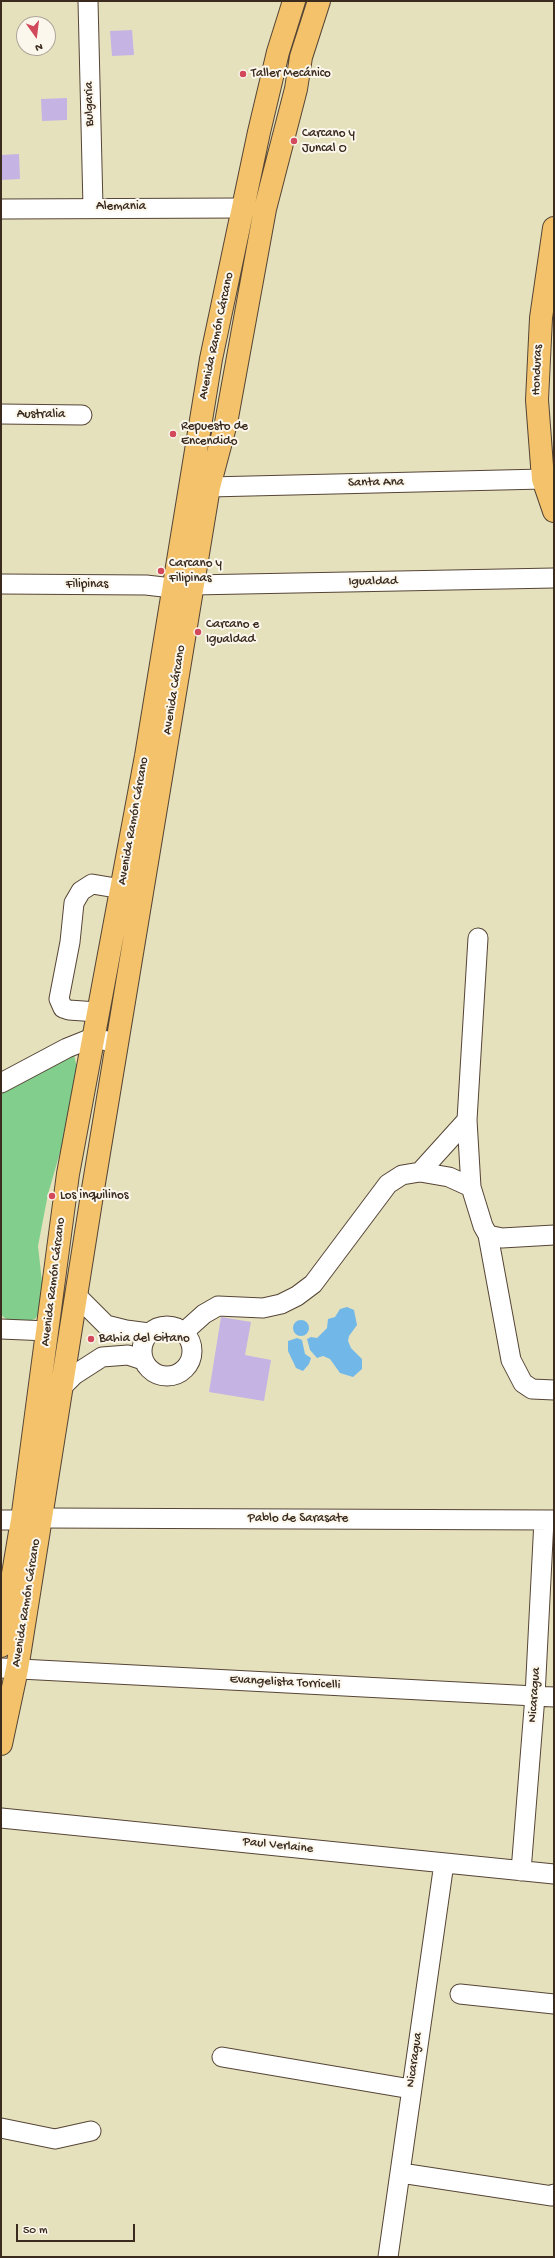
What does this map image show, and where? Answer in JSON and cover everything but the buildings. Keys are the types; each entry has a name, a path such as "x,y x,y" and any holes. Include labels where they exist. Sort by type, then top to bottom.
{"main road":[{"name":"Avenida Ramón Cárcano","path":"182,586 211,359 242,208 278,52 294,1"},
{"path":"301,57 302,22 309,1"},
{"name":"Avenida Ramón Cárcano","path":"209,487 226,424 265,209 296,89 301,57 319,1"},
{"name":"Honduras","path":"554,228 538,357 537,400 543,479 554,511"},
{"name":"Avenida Cárcano","path":"132,891 182,586 209,487"},
{"name":"Avenida Ramón Cárcano","path":"1,1646 48,1331 68,1174 97,1012 132,891"},
{"name":"Avenida Ramón Cárcano","path":"1,1744 9,1669 21,1520 62,1388 92,1195 118,1043 132,891"},
{"path":"92,1038 102,1043 105,1051 86,1162 92,1195"}],"street":[{"name":"Bulgaria","path":"88,1 93,207"},
{"name":"Alemania","path":"1,209 93,207 242,208"},
{"name":"Australia","path":"1,414 82,415"},
{"name":"Santa Ana","path":"209,487 543,479"},
{"name":"Igualdad","path":"182,586 554,578"},
{"name":"Filipinas","path":"1,584 182,586"},
{"path":"97,1012 69,1010 63,1008 59,999 70,942 74,903 81,891 92,884 99,884 132,891"},
{"path":"478,938 467,1120 471,1187 483,1226 488,1235 511,1360 523,1383 532,1389 554,1390"},
{"path":"1,1083 67,1048 92,1038 118,1043"},
{"path":"420,1172 467,1120"},
{"path":"184,1332 204,1314 218,1306 263,1308 281,1304 297,1296 313,1284 388,1184 402,1175 420,1172 449,1177 471,1187"},
{"path":"488,1235 502,1238 554,1235"},
{"path":"76,1295 106,1325 126,1330 149,1333"},
{"path":"102,1357 106,1325"},
{"path":"170,1326 184,1332 192,1347 192,1355 190,1363 181,1372 169,1377 161,1376 147,1367 143,1360 142,1345 149,1333 155,1329 170,1326"},
{"path":"1,1329 48,1331"},
{"path":"62,1388 74,1375 102,1357 128,1355 143,1360"},
{"name":"Pablo de Sarasate","path":"21,1520 549,1520"},
{"name":"Nicaragua","path":"521,1871 549,1520"},
{"name":"Evangelista Torricelli","path":"9,1669 554,1697"},
{"name":"Paul Verlaine","path":"1,1818 554,1874"},
{"name":"Nicaragua","path":"388,2257 444,1863"},
{"path":"460,1994 554,2004"},
{"path":"222,2057 411,2089"},
{"path":"1,2128 55,2139 91,2131"},
{"path":"401,2173 552,2196 554,2194"}],"green space":[{"path":"74,1055 78,1072 63,1142 48,1194 38,1246 42,1282 41,1310 35,1319 26,1322 9,1321 1,1315 1,1091"}],"water":[{"path":"347,1307 354,1310 357,1325 349,1336 348,1341 351,1348 362,1359 362,1369 353,1377 340,1373 330,1359 323,1356 317,1358 310,1350 307,1339 311,1337 317,1338 327,1328 328,1319 335,1317 340,1309"},
{"path":"298,1320 304,1320 309,1325 307,1334 304,1336 298,1336 293,1331 293,1325"},
{"path":"297,1338 302,1340 305,1354 311,1358 309,1364 303,1371 296,1368 288,1351 288,1341"}],"place":[{"name":"Taller Mecánico","path":"243,74"},
{"name":"Carcano y Juncal O","path":"294,141"},
{"name":"Repuesto de Encendido","path":"173,434"},
{"name":"Carcano y Filipinas","path":"161,571"},
{"name":"Carcano e Igualdad","path":"198,632"},
{"name":"Los inquilinos","path":"52,1196"},
{"name":"Bahia del Gitano","path":"91,1339"}]}
